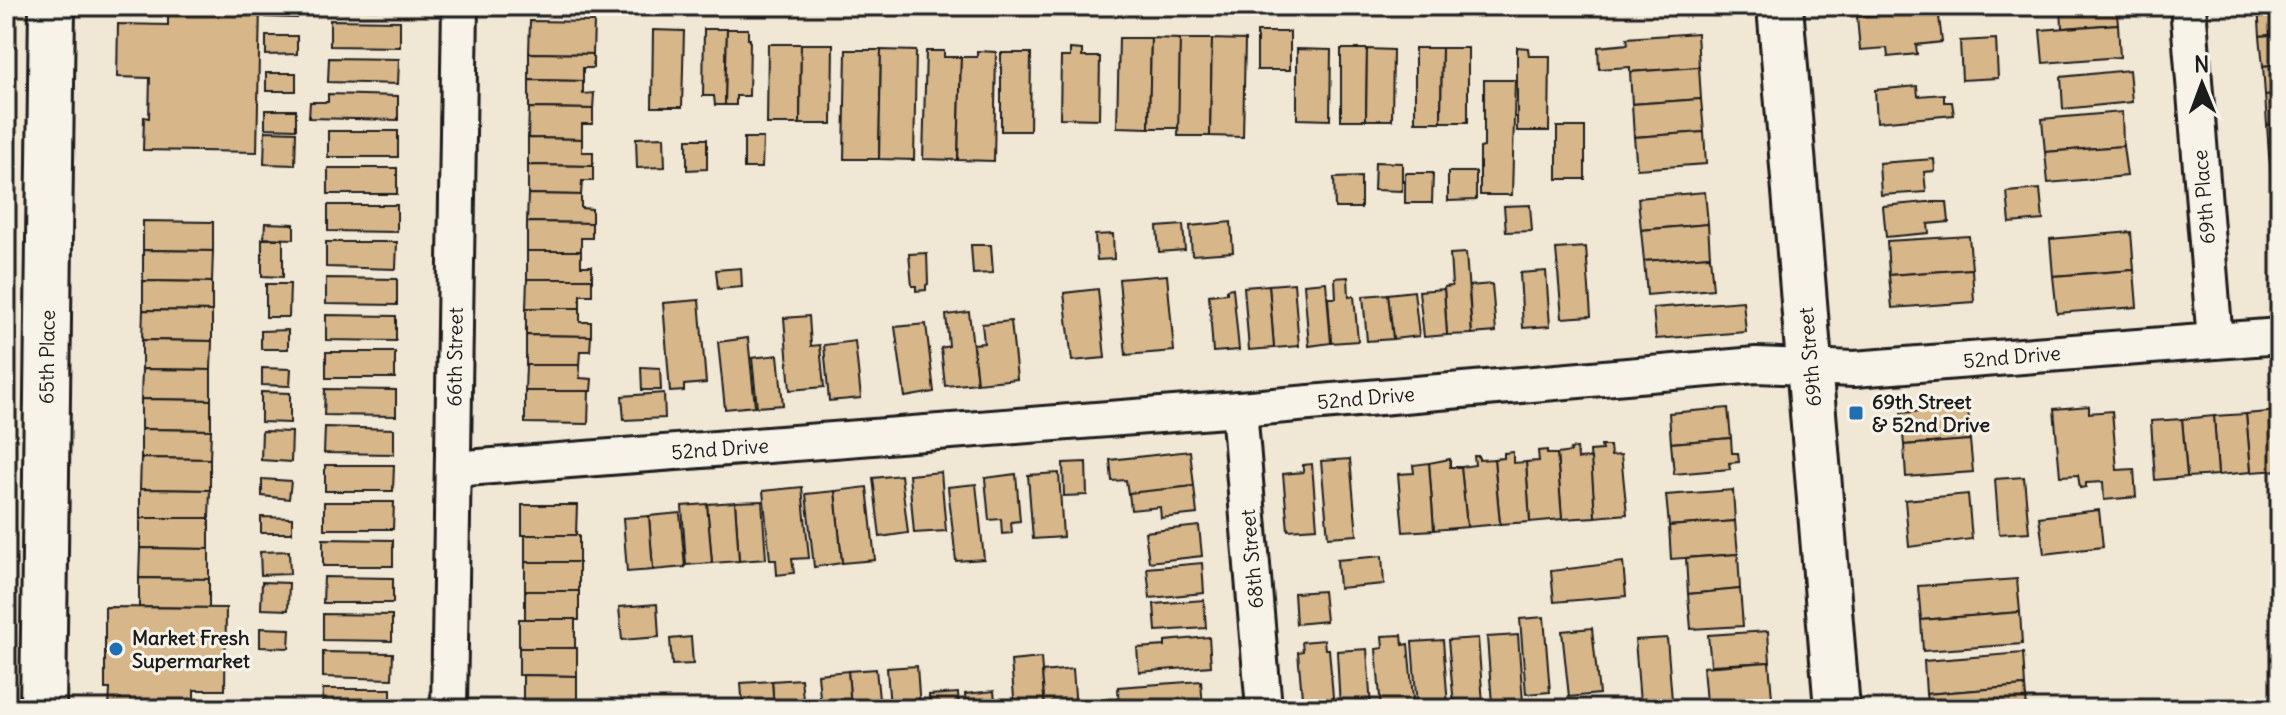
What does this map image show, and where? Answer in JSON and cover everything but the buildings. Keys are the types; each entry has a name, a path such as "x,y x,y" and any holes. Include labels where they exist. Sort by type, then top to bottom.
{"street":[{"name":"65th Place","path":"43,709 52,6"},
{"name":"66th Street","path":"449,709 460,6"},
{"name":"69th Street","path":"1780,6 1837,709"},
{"name":"69th Place","path":"2188,6 2215,341"},
{"name":"52nd Drive","path":"453,469 1239,409 1756,365 1878,368 2280,336"},
{"name":"68th Street","path":"1239,409 1264,709"}],"place":[{"name":"69th Street & 52nd Drive","path":"1856,413"},
{"name":"Market Fresh Supermarket","path":"116,649"}]}
